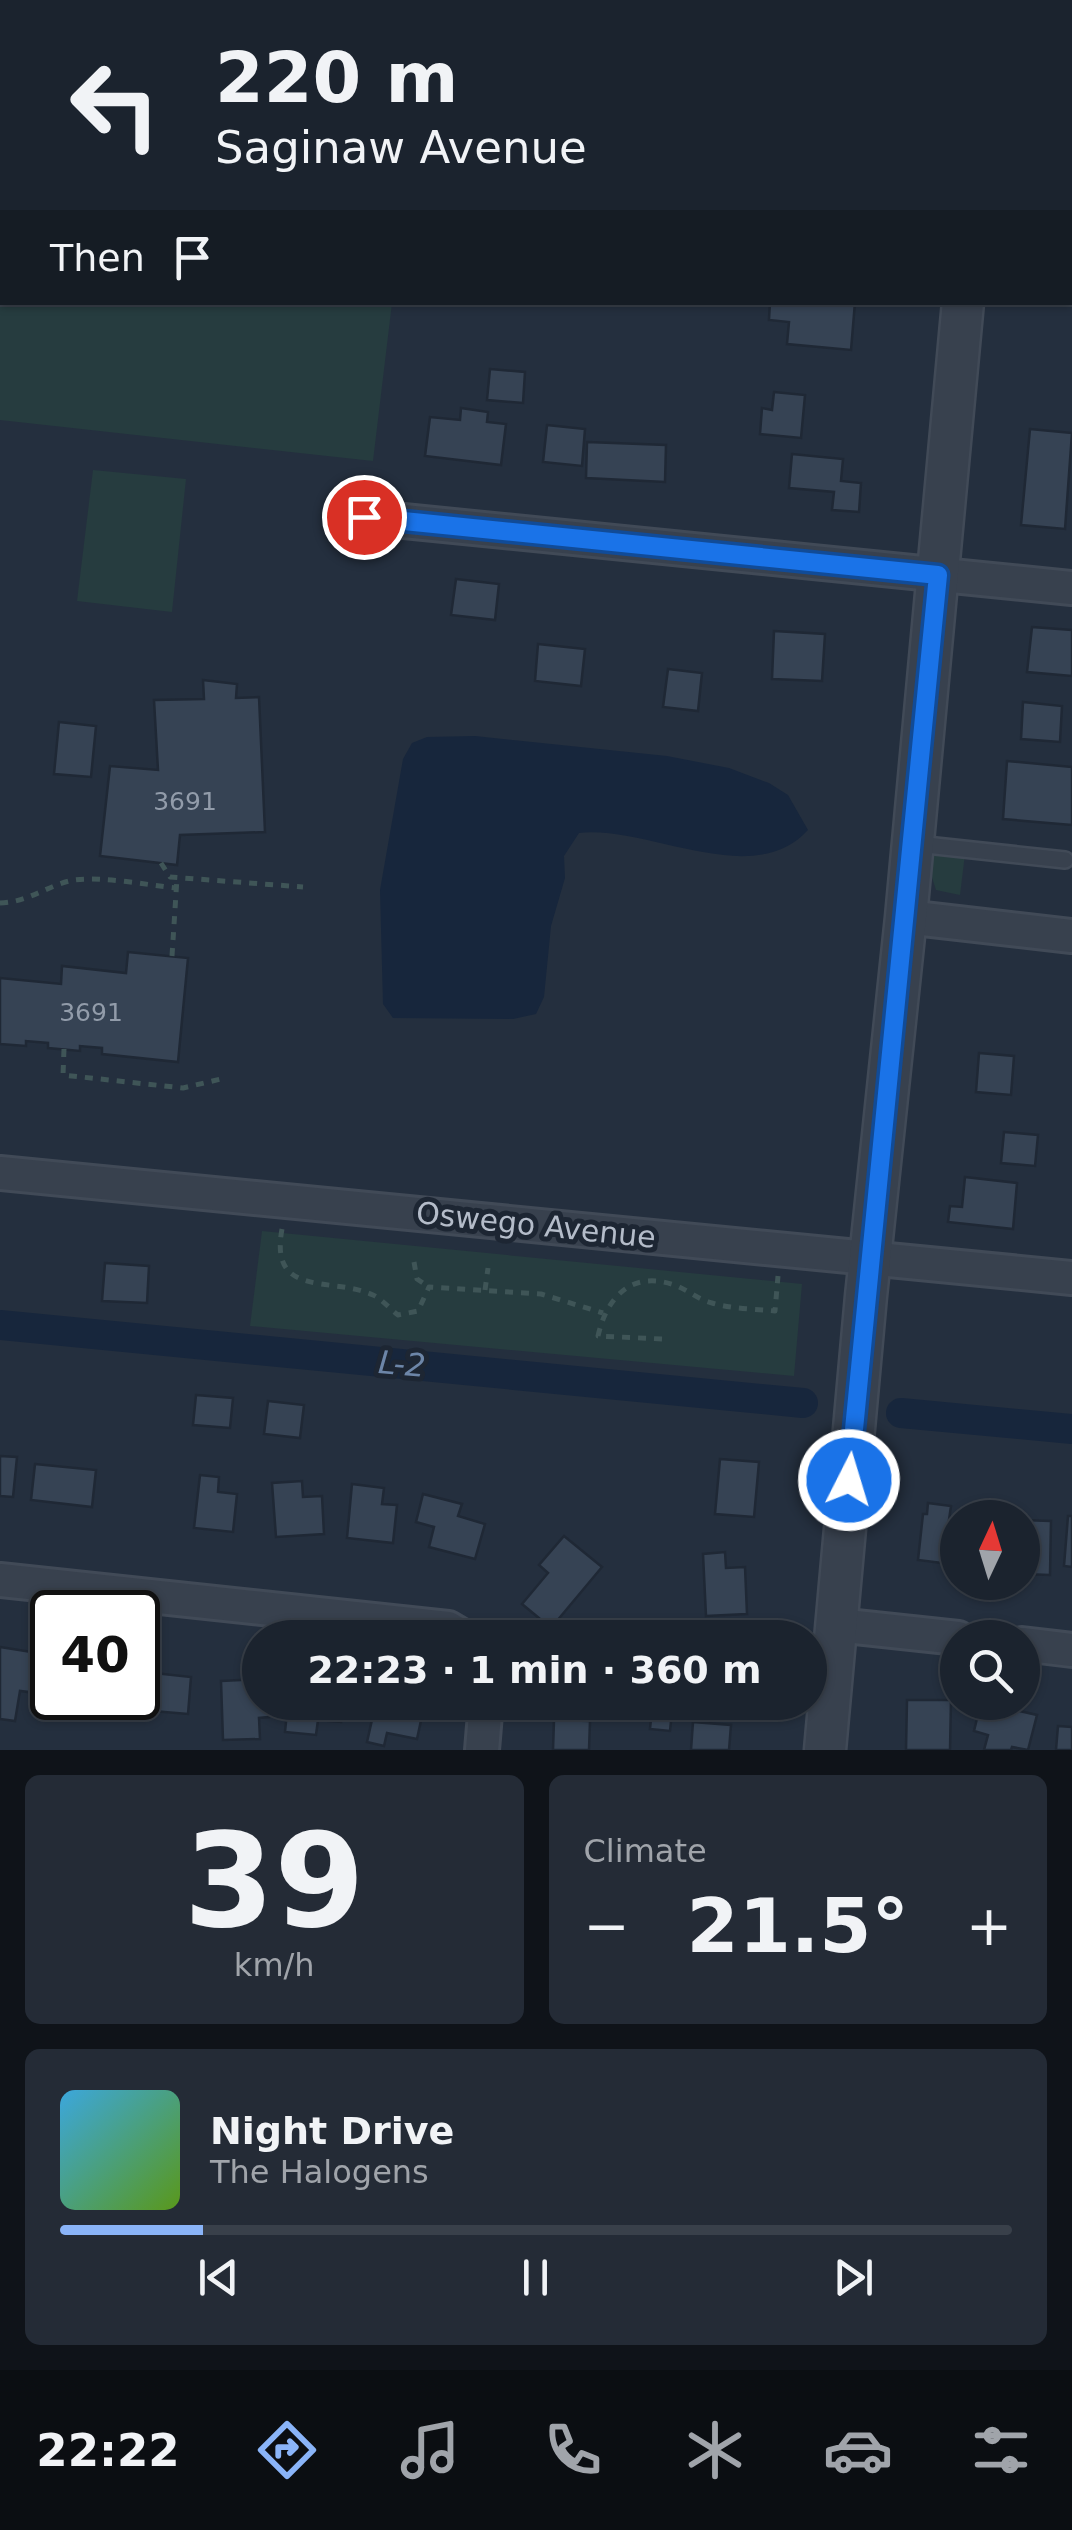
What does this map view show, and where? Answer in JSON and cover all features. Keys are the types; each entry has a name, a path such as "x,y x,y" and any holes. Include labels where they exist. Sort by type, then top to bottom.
{"street":[{"path":"825,1750 962,305"},
{"path":"364,517 1072,588"},
{"path":"906,917 1072,936"},
{"name":"Oswego Avenue","path":"0,1173 1072,1278"},
{"path":"0,1580 373,1620"},
{"path":"837,1625 940,1636"},
{"path":"1040,1646 1072,1650"},
{"path":"482,1750 484,1720"}],"lane":[{"path":"913,844 1065,860"}],"path":[{"path":"161,863 170,877 302,888"},
{"path":"172,956 177,878"},
{"path":"0,902 36,897 52,886 78,880 176,888"},
{"path":"64,1050 63,1076 183,1088 222,1080"},
{"path":"282,1226 278,1253 282,1263 302,1280 377,1296 398,1315 409,1316 423,1306 429,1287"},
{"path":"414,1262 417,1279 429,1287 540,1294 603,1313"},
{"path":"486,1290 488,1268"},
{"path":"662,1339 598,1336 603,1313 627,1287 660,1281 706,1302 775,1311 778,1273"}],"green space":[{"path":"0,305 392,305 373,461 0,420"},
{"path":"93,470 186,479 172,612 77,601"},
{"path":"936,851 965,854 960,895 936,890 929,868"},
{"path":"262,1231 802,1284 794,1376 250,1326"}],"water":[{"path":"475,736 667,756 729,768 769,783 788,795 808,830 785,847 759,855 730,856 606,833 579,833 564,856 565,878 551,926 544,997 536,1014 513,1019 393,1018 383,1004 380,890 403,759 412,743 427,737"}],"building":[{"path":"770,305 855,305 851,350 787,344 789,322 769,320"},
{"path":"490,369 525,372 523,403 487,400"},
{"path":"774,392 805,395 801,438 760,434 762,408 772,410"},
{"path":"461,408 488,412 487,422 506,424 501,465 425,456 430,417 460,420"},
{"path":"547,425 585,429 582,466 543,462"},
{"path":"1030,429 1072,433 1065,529 1021,525"},
{"path":"587,442 666,445 665,482 586,478"},
{"path":"792,454 843,459 841,481 861,483 859,512 832,510 834,492 789,488"},
{"path":"456,579 499,584 495,620 451,615"},
{"path":"1032,627 1072,630 1072,676 1027,672"},
{"path":"774,631 825,634 822,681 772,679"},
{"path":"538,644 585,649 581,686 535,681"},
{"path":"668,669 702,673 698,711 663,707"},
{"path":"203,680 237,684 236,698 259,697 265,832 180,835 177,865 100,856 110,766 158,770 154,700 204,699"},
{"path":"1023,702 1062,706 1060,742 1021,739"},
{"path":"59,722 96,726 91,777 54,774"},
{"path":"1007,761 1072,767 1072,825 1003,819"},
{"path":"128,952 188,958 178,1062 102,1054 102,1048 80,1046 80,1051 26,1041 26,1046 0,1044 0,978 61,984 62,966 126,973"},
{"path":"979,1053 1014,1056 1011,1095 976,1092"},
{"path":"1004,1132 1038,1135 1035,1166 1001,1163"},
{"path":"965,1177 1017,1183 1013,1229 948,1222 950,1206 962,1207"},
{"path":"105,1263 149,1266 147,1303 102,1301"},
{"path":"196,1395 233,1398 230,1428 193,1425"},
{"path":"268,1401 304,1405 300,1438 264,1434"},
{"path":"0,1456 17,1457 13,1497 0,1496"},
{"path":"720,1459 759,1462 754,1517 715,1514"},
{"path":"35,1464 96,1470 92,1507 31,1500"},
{"path":"200,1475 219,1477 218,1492 237,1494 233,1532 194,1528"},
{"path":"302,1481 303,1497 322,1496 324,1534 276,1537 272,1483"},
{"path":"352,1484 384,1488 382,1504 397,1505 393,1543 347,1538"},
{"path":"423,1494 462,1504 458,1516 485,1524 475,1559 429,1547 434,1527 416,1522"},
{"path":"928,1503 940,1505 940,1563 918,1560 923,1514 927,1514"},
{"path":"1068,1516 1072,1516 1072,1567 1064,1566"},
{"path":"1040,1521 1051,1521 1050,1575 1040,1575"},
{"path":"564,1536 602,1567 558,1620 541,1620 522,1604 548,1573 539,1565"},
{"path":"725,1552 726,1568 745,1567 747,1614 706,1616 703,1554"},
{"path":"0,1647 30,1652 30,1692 20,1691 15,1721 0,1719"},
{"path":"160,1674 191,1677 188,1714 160,1712"},
{"path":"242,1680 242,1720 259,1720 260,1739 223,1740 221,1681"},
{"path":"907,1700 940,1700 940,1720 951,1720 950,1750 906,1750"},
{"path":"286,1720 318,1720 316,1735 285,1732"},
{"path":"372,1720 421,1720 417,1739 387,1733 384,1746 367,1742"},
{"path":"554,1720 590,1721 589,1750 553,1750"},
{"path":"651,1720 671,1720 670,1731 650,1729"},
{"path":"977,1720 1036,1720 1028,1750 984,1750 988,1735 974,1731"},
{"path":"693,1722 731,1725 729,1750 691,1750"},
{"path":"1058,1726 1072,1727 1072,1750 1056,1750"}],"waterway":[{"name":"L-2","path":"0,1325 803,1403"},
{"name":"L-2","path":"901,1413 1072,1429"}],"route":[{"path":"364,517 938,575 849,1480"}]}
